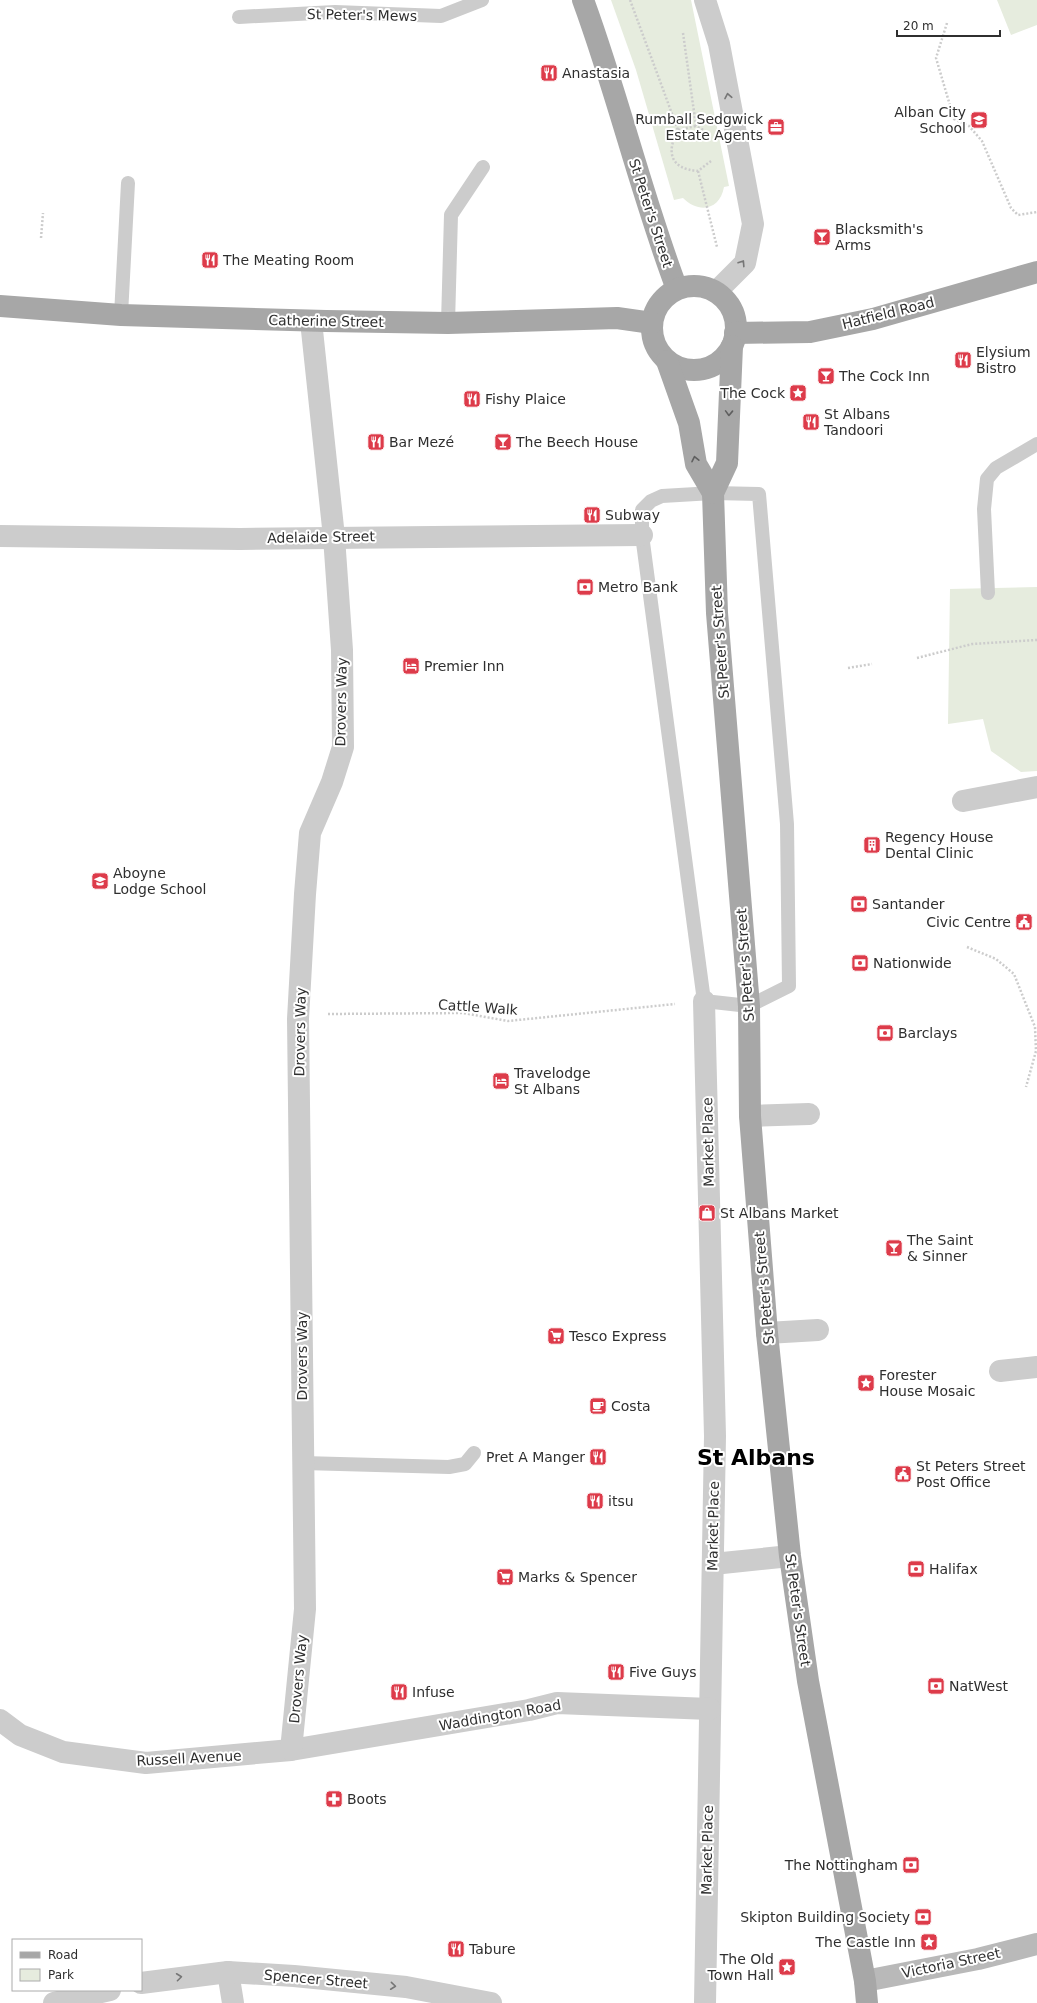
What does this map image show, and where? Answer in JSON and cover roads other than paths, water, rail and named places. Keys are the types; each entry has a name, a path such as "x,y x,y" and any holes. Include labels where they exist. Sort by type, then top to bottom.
{"main road":[{"name":"St Peter's Street","path":"583,0 603,55 646,201 677,289"},
{"name":"Hatfield Road","path":"734,339 810,332 873,319 1037,272"},
{"path":"697,286 716,292 732,309 735,321 734,339 725,356 715,364 703,369 691,370 678,367 668,361 655,344 652,323 656,309 664,297 677,289 697,286"},
{"name":"Catherine Street","path":"0,306 121,315 312,320 448,323 617,318 652,323"},
{"name":"St Peter's Street","path":"734,339 727,463 713,493 717,613 749,1006 750,1116 767,1334 790,1556 808,1681 820,1734 852,1920 865,1981 867,2003"},
{"name":"St Peter's Street","path":"668,361 689,423 696,464 713,493"},
{"name":"Victoria Street","path":"865,1981 978,1959 1037,1944"}],"street":[{"path":"705,0 718,44 753,224 745,263 716,292"},
{"name":"Drovers Way","path":"291,1750 305,1609 298,1019 310,833 332,782 343,747 342,650 334,537 312,320"},
{"name":"Adelaide Street","path":"0,536 240,539 642,535"},
{"path":"963,801 1037,788"},
{"name":"Market Place","path":"704,1002 715,1436 704,2003"},
{"path":"750,1116 809,1114"},
{"path":"767,1334 818,1330"},
{"path":"1000,1371 1037,1367"},
{"path":"713,1564 790,1556"},
{"name":"Waddington Road","path":"291,1750 529,1710 557,1703 710,1709"},
{"name":"Russell Avenue","path":"0,1720 20,1736 63,1752 146,1763 291,1750"},
{"path":"228,1972 234,2003"},
{"name":"Spencer Street","path":"142,1983 228,1972 294,1976 406,1987 491,2003"},
{"path":"54,2003 106,1991"}],"lane":[{"name":"St Peter's Mews","path":"239,17 335,12 441,16 482,0"},
{"path":"448,323 451,215 483,167"},
{"path":"121,315 128,183"},
{"path":"988,593 984,509 987,479 996,468 1037,444"},
{"path":"713,493 759,494 787,824 789,986 749,1006 704,1002 642,535 642,510 651,501 662,496 713,493"},
{"path":"303,1464 450,1466 465,1464 474,1453"}],"place":[{"name":"Anastasia","path":"549,73"},
{"name":"Alban City School","path":"979,120"},
{"name":"Rumball Sedgwick Estate Agents","path":"776,127"},
{"name":"Blacksmith's Arms","path":"822,237"},
{"name":"The Meating Room","path":"210,260"},
{"name":"Elysium Bistro","path":"963,360"},
{"name":"The Cock Inn","path":"826,376"},
{"name":"The Cock","path":"798,393"},
{"name":"Fishy Plaice","path":"472,399"},
{"name":"St Albans Tandoori","path":"811,422"},
{"name":"Bar Mezé","path":"376,442"},
{"name":"The Beech House","path":"503,442"},
{"name":"Subway","path":"592,515"},
{"name":"Metro Bank","path":"585,587"},
{"name":"Premier Inn","path":"411,666"},
{"name":"Regency House Dental Clinic","path":"872,845"},
{"name":"Aboyne Lodge School","path":"100,881"},
{"name":"Santander","path":"859,904"},
{"name":"Civic Centre","path":"1024,922"},
{"name":"Nationwide","path":"860,963"},
{"name":"Barclays","path":"885,1033"},
{"name":"Travelodge St Albans","path":"501,1081"},
{"name":"St Albans Market","path":"707,1213"},
{"name":"The Saint & Sinner","path":"894,1248"},
{"name":"Tesco Express","path":"556,1336"},
{"name":"Forester House Mosaic","path":"866,1383"},
{"name":"Costa","path":"598,1406"},
{"name":"Pret A Manger","path":"598,1457"},
{"name":"St Peters Street Post Office","path":"903,1474"},
{"name":"itsu","path":"595,1501"},
{"name":"Halifax","path":"916,1569"},
{"name":"Marks & Spencer","path":"505,1577"},
{"name":"Five Guys","path":"616,1672"},
{"name":"NatWest","path":"936,1686"},
{"name":"Infuse","path":"399,1692"},
{"name":"Boots","path":"334,1799"},
{"name":"The Nottingham","path":"911,1865"},
{"name":"Skipton Building Society","path":"923,1917"},
{"name":"The Castle Inn","path":"929,1942"},
{"name":"Tabure","path":"456,1949"},
{"name":"The Old Town Hall","path":"787,1967"}],"district":[{"name":"St Albans","path":"756,1457"}]}
